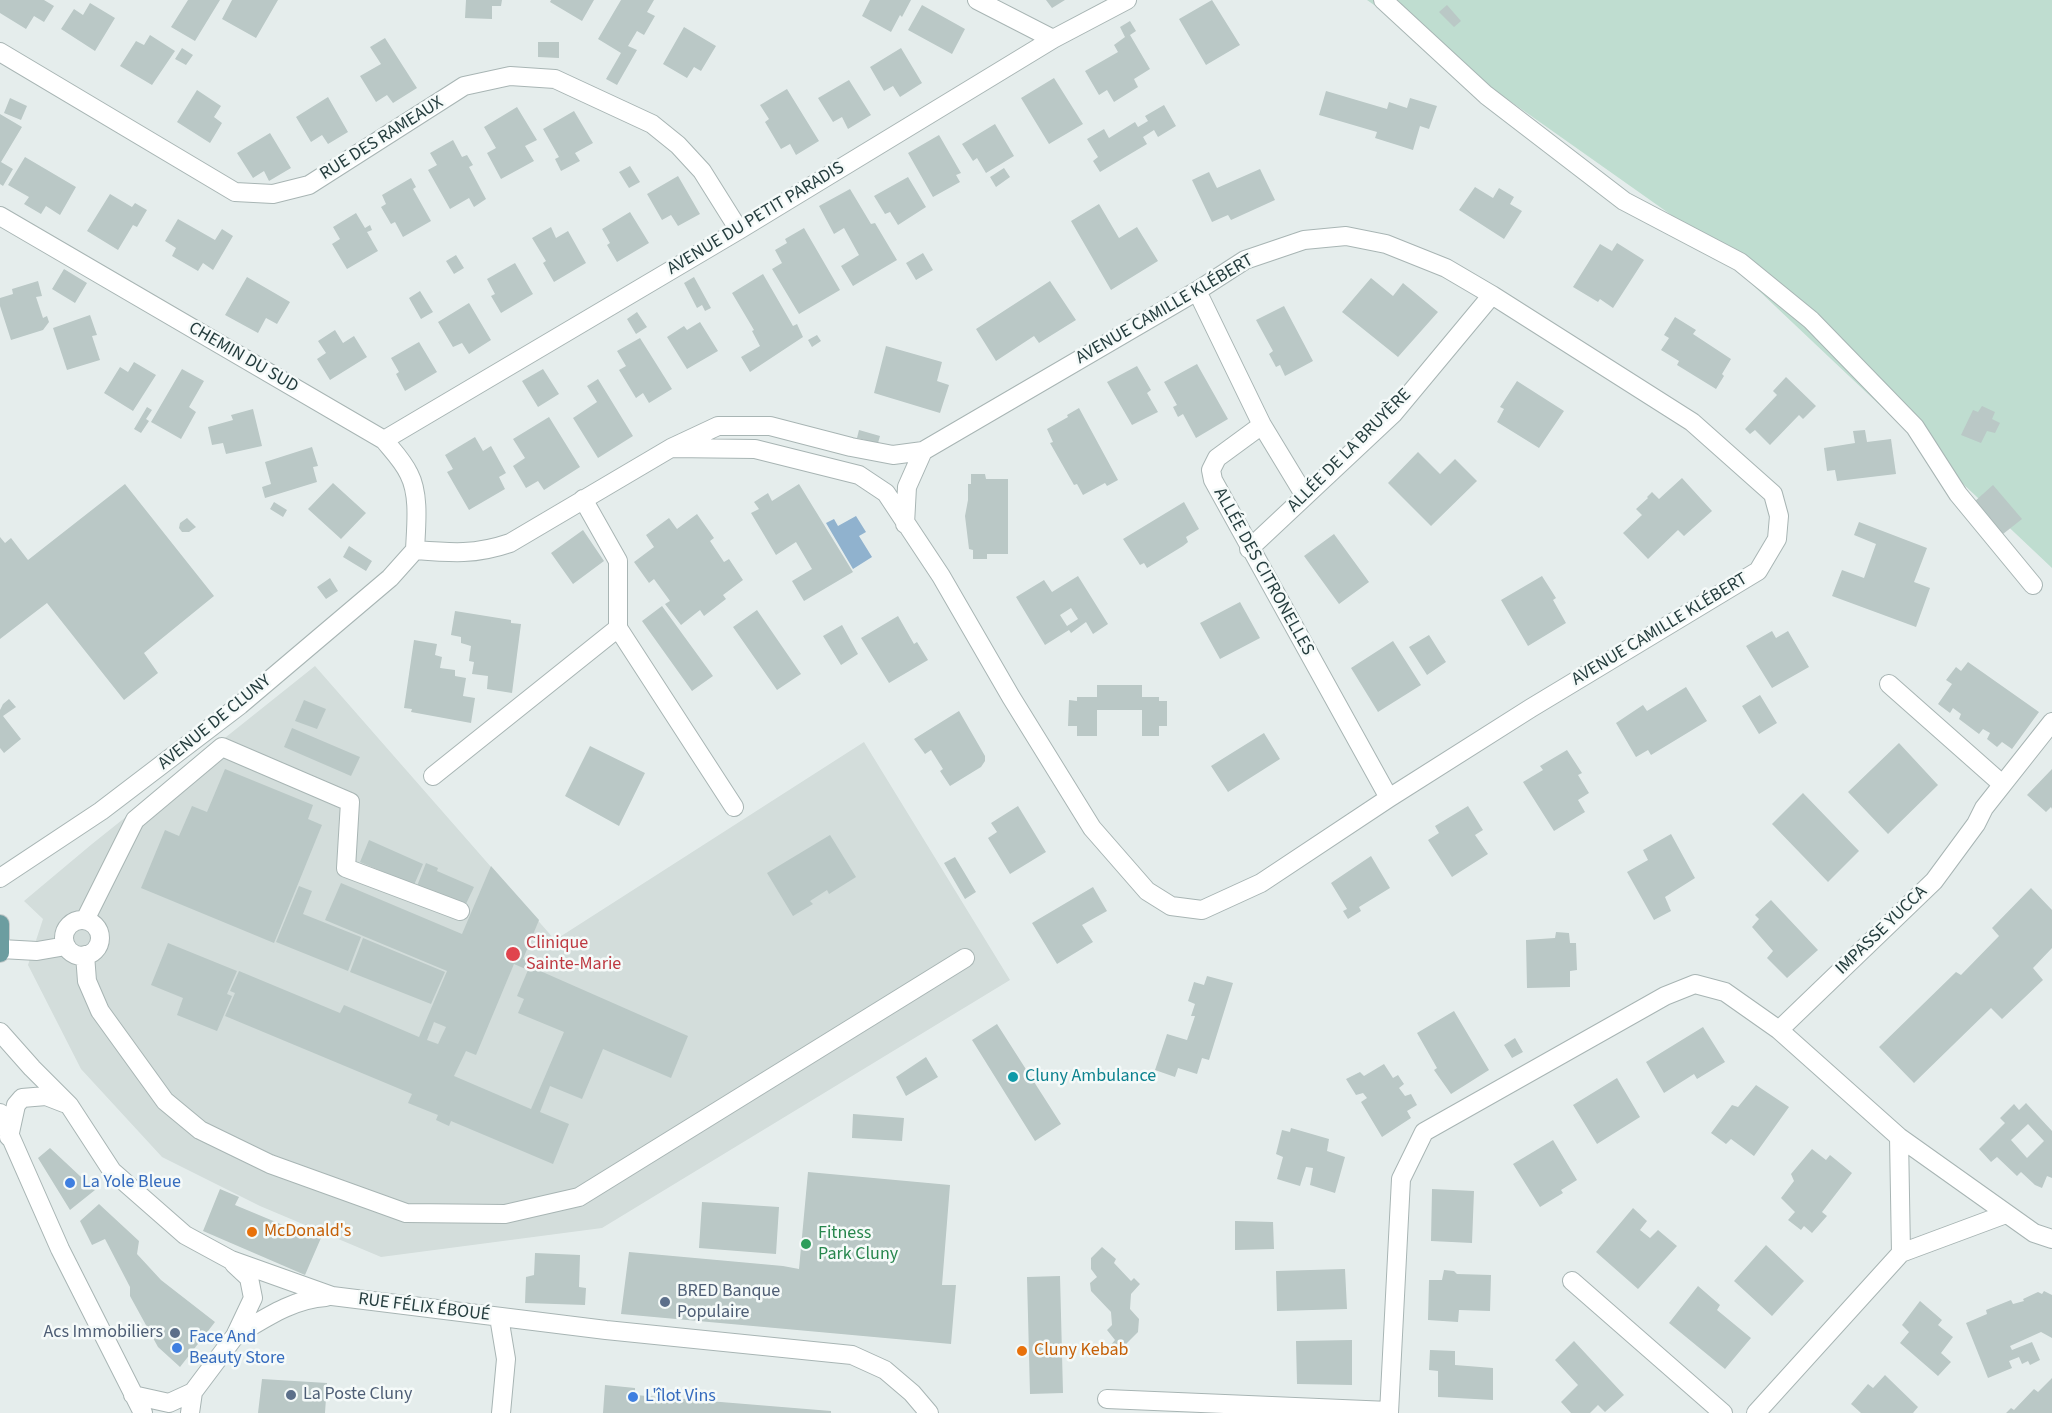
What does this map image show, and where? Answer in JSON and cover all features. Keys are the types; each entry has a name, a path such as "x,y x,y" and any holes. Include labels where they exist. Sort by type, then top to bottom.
{"main road":[{"path":"0,924 1,951"}],"street":[{"path":"976,0 1053,39"},
{"name":"AVENUE DU PETIT PARADIS","path":"384,440 739,230 1053,39 1127,0"},
{"path":"1383,0 1486,95 1624,201 1740,262 1811,320 1915,427 1958,494 2032,585"},
{"name":"RUE DES RAMEAUX","path":"0,52 235,192 273,194 309,185 464,86 510,76 555,79 651,124 678,145 702,171 739,230"},
{"name":"CHEMIN DU SUD","path":"0,216 384,440 401,459 411,477 417,512 415,550"},
{"name":"AVENUE CAMILLE KLÉBERT","path":"415,550 466,553 488,550 510,543 671,448 718,426 770,426 851,447 893,455 923,451 1197,291 1245,260 1304,240 1346,236 1386,244 1446,268 1692,422 1773,494 1779,516 1777,539 1758,571 1531,708 1261,883 1202,910 1171,906 1148,891 1092,828 1011,697 941,576 886,494 859,476 755,449 671,448"},
{"path":"1197,291 1262,425 1305,496"},
{"name":"ALLÉE DE LA BRUYÈRE","path":"1249,549 1392,414 1492,295"},
{"name":"ALLÉE DES CITRONELLES","path":"1262,425 1217,459 1211,470 1213,480 1249,549 1389,798"},
{"path":"905,525 907,487 923,451"},
{"path":"583,499 618,561 618,628 734,807"},
{"name":"AVENUE DE CLUNY","path":"0,879 101,811 240,705 390,578 415,550"},
{"path":"433,776 618,628"},
{"path":"1889,684 2002,784"},
{"name":"IMPASSE YUCCA","path":"1779,1030 1934,881 1976,824 1984,808 2052,722"},
{"path":"86,920 135,820 222,747 350,802 346,868 460,911"},
{"path":"1,951 38,951 65,939 71,923 86,920 95,926 100,937 95,950 85,955 73,954 65,939"},
{"path":"85,955 87,981 100,1011 165,1101 200,1130 270,1164 406,1213 505,1214 579,1197 965,958"},
{"path":"1107,1399 1389,1412 1401,1179 1424,1132 1665,996 1695,984 1725,992 1779,1030 1899,1137 2034,1233 2052,1239"},
{"name":"RUE FÉLIX ÉBOUÉ","path":"0,1032 69,1105 112,1171 185,1235 231,1260 332,1296 499,1317 852,1355 885,1370 929,1413"},
{"path":"9,1137 16,1105 22,1098 46,1096 69,1105"},
{"path":"0,1113 60,1249 143,1413"},
{"path":"1899,1137 1901,1253"},
{"path":"1756,1413 1901,1253 2006,1214"},
{"path":"133,1395 169,1403 193,1392 235,1336 253,1298 249,1278 231,1260"},
{"path":"1572,1281 1724,1413"},
{"path":"235,1336 289,1305 310,1298 332,1296"},
{"path":"499,1317 506,1359 501,1413"},
{"path":"190,1413 193,1392"}],"shaded area":[{"name":"Clinique Sainte-Marie","path":"315,666 555,940 864,742 1010,980 602,1228 381,1257 260,1206 162,1157 81,1069 28,965 43,919 24,901"}],"green space":[{"path":"1367,0 2052,0 2052,568 1701,236"}],"water":[{"path":"856,516 866,532 859,536 872,557 853,569 826,523 834,519 838,526"}],"building":[{"path":"0,0 44,0 54,6 44,22 34,16 26,29 0,13"},
{"path":"188,0 220,0 195,41 171,27"},
{"path":"232,0 278,0 256,38 222,19"},
{"path":"466,0 502,0 501,6 492,6 492,19 465,18"},
{"path":"551,0 594,0 582,21 550,2"},
{"path":"621,0 654,0 647,12 655,16 644,35 637,31 628,46 637,50 617,85 606,79 621,53 598,39"},
{"path":"870,0 911,0 891,32 862,16"},
{"path":"1046,0 1065,0 1052,8"},
{"path":"1212,0 1240,45 1206,65 1179,19"},
{"path":"90,3 115,18 95,51 61,29 74,9 83,15"},
{"path":"922,5 965,29 952,54 908,30"},
{"path":"1447,5 1461,21 1454,27 1439,12"},
{"path":"1130,21 1136,31 1130,35 1150,69 1134,79 1138,87 1114,102 1107,90 1099,95 1085,71 1118,52 1114,45 1125,37 1120,27"},
{"path":"684,27 716,46 701,71 694,67 687,78 663,64"},
{"path":"150,35 175,51 152,85 120,66 136,41 144,45"},
{"path":"385,38 417,88 393,103 387,95 376,102 360,76 381,64 370,47"},
{"path":"538,42 559,42 559,58 538,57"},
{"path":"182,48 193,55 186,65 175,59"},
{"path":"901,48 922,83 900,97 893,86 884,91 870,67"},
{"path":"1054,78 1083,124 1049,144 1021,98"},
{"path":"849,80 871,115 848,129 842,117 833,122 818,98"},
{"path":"787,89 819,141 796,155 790,144 781,149 765,122 769,119 760,105"},
{"path":"197,90 221,106 214,117 222,123 210,143 177,122"},
{"path":"1326,91 1387,109 1389,102 1407,108 1410,98 1437,106 1429,129 1420,126 1413,150 1375,138 1377,132 1319,115"},
{"path":"328,97 348,132 328,144 322,135 311,142 296,117"},
{"path":"10,98 27,106 21,120 4,113"},
{"path":"1164,105 1176,126 1158,137 1154,130 1143,137 1147,144 1100,172 1093,161 1098,157 1087,139 1104,129 1109,138 1135,122 1138,127 1148,121 1145,116"},
{"path":"517,107 537,140 525,146 534,161 501,179 487,153 496,148 484,127"},
{"path":"574,111 593,143 575,153 580,161 561,171 555,159 559,157 543,129"},
{"path":"0,114 22,127 1,162 13,169 3,186 0,184"},
{"path":"995,124 1014,156 986,173 977,158 973,161 962,144"},
{"path":"270,133 291,168 269,181 264,171 253,178 237,153"},
{"path":"939,135 961,173 956,175 960,182 933,197 908,153"},
{"path":"453,140 462,157 467,155 473,165 469,167 486,199 474,207 469,198 450,209 428,170 437,165 430,153"},
{"path":"25,157 76,187 60,215 46,206 41,214 24,204 29,197 8,185"},
{"path":"630,166 640,182 629,188 619,172"},
{"path":"1004,168 1010,177 996,187 990,177"},
{"path":"1260,169 1275,200 1231,220 1228,215 1212,222 1192,180 1209,172 1217,188"},
{"path":"678,176 700,214 678,226 671,215 662,220 647,194"},
{"path":"908,177 926,207 898,225 890,212 885,214 874,196"},
{"path":"411,178 416,187 413,189 431,221 403,237 395,222 391,224 381,207 386,204 382,195"},
{"path":"1475,187 1493,198 1499,188 1514,197 1510,204 1522,211 1504,239 1459,210"},
{"path":"850,189 871,224 875,223 897,260 853,286 841,266 859,255 844,228 834,234 819,206"},
{"path":"110,194 132,207 135,203 147,210 137,227 133,225 118,250 87,231"},
{"path":"1099,204 1119,238 1137,227 1158,261 1111,290 1071,221"},
{"path":"630,212 649,243 617,262 607,245 610,243 602,229"},
{"path":"356,213 365,228 370,225 372,230 367,232 378,251 347,269 332,244 340,239 333,227"},
{"path":"178,219 215,240 222,229 233,236 213,270 203,263 198,271 172,256 176,248 165,241"},
{"path":"551,227 556,238 568,231 586,263 554,282 543,263 546,261 532,238"},
{"path":"804,228 840,290 799,314 772,269 782,263 775,250 787,243 785,239"},
{"path":"1617,243 1644,260 1613,308 1600,299 1598,302 1573,287 1600,244 1612,251"},
{"path":"923,253 933,270 916,280 906,263"},
{"path":"456,255 464,268 454,274 446,261"},
{"path":"515,263 533,294 501,313 491,296 495,294 487,279"},
{"path":"64,269 87,283 75,303 52,289"},
{"path":"763,274 793,326 797,324 803,337 750,372 741,357 760,346 752,331 754,330 732,293"},
{"path":"247,277 290,302 277,324 266,318 258,333 225,315"},
{"path":"694,277 711,308 705,311 702,305 697,308 684,283"},
{"path":"1371,278 1393,296 1403,283 1438,312 1398,357 1342,312"},
{"path":"38,281 42,296 36,297 43,318 47,316 49,322 43,330 11,340 0,306 0,298 13,294 12,289"},
{"path":"1050,281 1076,320 1039,343 1034,336 996,361 976,329"},
{"path":"420,291 433,312 421,319 409,298"},
{"path":"469,303 491,340 469,354 462,343 453,347 438,322"},
{"path":"1284,306 1313,361 1285,376 1280,365 1276,367 1269,354 1273,351 1256,320"},
{"path":"637,312 647,327 636,334 627,319"},
{"path":"90,315 97,335 92,336 100,360 67,370 53,328"},
{"path":"1675,317 1696,330 1693,334 1731,359 1716,389 1677,365 1679,361 1661,350 1669,338 1664,335"},
{"path":"700,322 718,351 687,369 667,337 684,326 687,330"},
{"path":"335,330 343,343 354,336 367,357 330,380 317,359 326,353 318,341"},
{"path":"817,335 821,341 812,347 808,340"},
{"path":"640,338 672,389 649,403 643,393 636,398 619,370 626,366 617,351"},
{"path":"419,342 437,372 405,391 396,374 399,372 391,358"},
{"path":"886,346 942,362 937,381 949,385 940,413 874,393"},
{"path":"134,362 156,375 133,411 104,393 120,367 128,372"},
{"path":"1197,364 1228,419 1196,438 1183,414 1178,417 1173,407 1177,405 1164,382"},
{"path":"1137,366 1151,390 1147,393 1158,412 1132,425 1107,382"},
{"path":"182,369 204,381 189,407 196,412 181,439 151,422"},
{"path":"543,369 559,394 538,407 522,381"},
{"path":"1786,377 1816,406 1803,419 1799,415 1770,445 1755,430 1750,434 1745,429 1777,395 1773,391"},
{"path":"598,379 633,436 598,458 573,418 597,402 587,386"},
{"path":"1517,381 1564,411 1539,448 1497,422 1504,409 1500,407"},
{"path":"1982,406 1995,412 1992,419 2000,423 1995,433 1987,431 1981,443 1961,435 1973,410 1978,412"},
{"path":"147,407 152,410 146,419 149,421 141,433 134,429"},
{"path":"1079,408 1118,480 1107,486 1105,483 1083,495 1077,484 1074,485 1050,443 1053,442 1047,429"},
{"path":"253,409 262,446 226,454 223,443 212,445 208,427 233,420 231,415"},
{"path":"549,417 580,467 544,490 538,481 526,488 513,466 525,458 513,439"},
{"path":"859,430 880,436 878,443 857,438"},
{"path":"1865,430 1867,442 1891,439 1896,474 1837,481 1835,470 1827,471 1824,448 1855,443 1853,431"},
{"path":"475,437 483,451 491,446 506,473 499,477 505,489 469,510 447,472 453,469 445,455"},
{"path":"312,447 318,466 313,467 317,482 265,498 262,487 271,484 265,462"},
{"path":"1418,452 1440,474 1455,459 1477,481 1431,526 1388,483"},
{"path":"971,474 985,474 986,479 1008,479 1008,554 987,554 987,559 973,559 973,550 969,549 965,516"},
{"path":"1682,478 1712,511 1684,536 1678,530 1648,559 1623,533 1642,515 1636,509 1652,492 1659,499"},
{"path":"333,483 366,513 341,539 308,509"},
{"path":"125,484 214,596 144,653 158,673 124,700 47,603 0,639 0,537 5,543 11,538 28,560"},
{"path":"799,484 853,572 804,601 792,581 812,569 796,542 776,555 751,513 759,509 754,502 768,493 772,501"},
{"path":"1993,485 2022,519 2003,534 1974,502"},
{"path":"274,502 287,510 283,517 270,509"},
{"path":"1184,502 1199,529 1186,537 1188,542 1183,546 1147,568 1144,563 1140,565 1123,539"},
{"path":"697,514 714,538 710,541 724,562 729,559 743,580 723,595 726,599 704,616 700,610 681,625 665,604 670,601 654,579 649,583 634,562 654,547 646,535 669,518 677,529"},
{"path":"187,518 196,527 189,532 182,532 179,528 180,523"},
{"path":"1859,522 1927,548 1914,582 1930,588 1916,627 1832,596 1842,570 1864,578 1876,544 1854,535"},
{"path":"583,530 604,561 573,584 551,553"},
{"path":"1334,534 1369,582 1339,604 1304,556"},
{"path":"349,546 372,561 366,571 343,557"},
{"path":"1078,576 1108,624 1093,634 1086,622 1071,633 1069,630 1045,645 1016,597 1044,580 1052,592","holes":["1071,608 1078,619 1067,626 1060,615"]},
{"path":"1542,576 1556,598 1553,600 1566,623 1528,646 1501,600"},
{"path":"330,578 338,591 326,599 317,587"},
{"path":"1240,602 1260,638 1220,659 1200,623"},
{"path":"662,606 713,676 692,691 642,621"},
{"path":"757,610 801,674 777,690 733,627"},
{"path":"455,611 511,620 511,623 521,624 512,693 487,689 488,676 472,674 474,662 469,661 471,646 461,643 461,637 451,635"},
{"path":"898,616 914,644 917,642 928,660 889,683 861,638"},
{"path":"842,625 858,654 841,665 823,636"},
{"path":"1772,631 1776,638 1788,631 1809,667 1772,688 1746,646"},
{"path":"1429,635 1446,662 1427,675 1409,647"},
{"path":"414,640 437,644 435,655 442,657 440,668 455,670 455,676 466,678 463,696 475,698 471,723 411,712 412,709 404,708"},
{"path":"1393,641 1421,685 1378,712 1351,668"},
{"path":"1968,662 2039,712 2012,749 2002,742 1997,747 1987,739 1990,733 1983,729 1979,734 1959,719 1961,714 1953,708 1950,713 1938,704 1952,684 1946,680 1956,667 1961,671"},
{"path":"1097,685 1142,685 1142,697 1159,697 1159,701 1167,701 1167,726 1159,726 1159,736 1142,736 1142,710 1097,710 1097,736 1077,736 1077,726 1068,726 1069,700 1077,701 1077,697 1097,697"},
{"path":"1686,687 1707,721 1651,755 1648,750 1636,757 1616,723 1643,705 1647,711"},
{"path":"1760,695 1777,723 1759,734 1742,706"},
{"path":"9,699 16,707 3,716 21,739 4,753 0,748 0,710"},
{"path":"304,700 326,709 317,729 295,721"},
{"path":"959,711 985,756 985,761 981,767 950,786 940,771 943,769 931,750 925,754 914,739"},
{"path":"292,728 360,757 351,776 284,747"},
{"path":"1264,733 1280,759 1228,792 1211,766"},
{"path":"1899,743 1938,785 1888,834 1848,792"},
{"path":"590,746 645,773 619,826 565,796"},
{"path":"1567,750 1582,773 1578,775 1589,793 1578,800 1585,812 1554,831 1523,782 1543,770 1540,766"},
{"path":"225,769 313,805 308,819 322,825 274,943 141,888 165,830 179,836 192,806 207,812"},
{"path":"2052,769 2052,809 2051,807 2046,812 2027,795"},
{"path":"1803,793 1859,851 1828,882 1772,824"},
{"path":"1018,806 1046,852 1010,874 988,838 997,832 991,823"},
{"path":"1468,806 1483,830 1475,835 1488,854 1452,877 1428,840 1439,833 1435,826"},
{"path":"1671,834 1695,878 1665,897 1671,911 1654,920 1627,872 1648,860 1643,850"},
{"path":"830,835 856,877 829,894 827,890 810,901 813,904 793,916 767,873"},
{"path":"369,840 423,864 414,885 360,862"},
{"path":"1371,856 1390,888 1359,907 1361,911 1348,919 1343,911 1347,909 1331,883"},
{"path":"955,857 976,892 965,899 944,863"},
{"path":"426,863 438,868 437,871 474,887 465,906 417,886"},
{"path":"491,866 539,920 523,959 540,966 538,970 688,1036 671,1078 603,1049 582,1099 550,1086 540,1112 569,1124 553,1164 451,1121 449,1126 436,1120 438,1115 408,1103 412,1094 225,1016 235,993 230,991 239,971 340,1013 344,1005 419,1037 447,971 325,920 341,883 462,934","holes":["514,964 528,970 517,996 524,999 518,1013 564,1032 531,1109 454,1076 466,1051 476,1055","434,1022 446,1027 438,1044 427,1040"]},
{"path":"299,886 312,891 303,914 361,937 348,971 276,942"},
{"path":"1093,887 1107,911 1082,925 1093,942 1057,964 1032,923"},
{"path":"2031,888 2052,910 2052,948 2033,968 2043,980 2002,1019 1991,1008 1914,1083 1879,1047 1956,972 1961,975 1999,936 1992,928"},
{"path":"1771,900 1818,950 1787,978 1767,958 1773,951 1752,927 1759,919 1755,915"},
{"path":"1556,932 1569,933 1570,943 1576,943 1577,970 1570,971 1570,987 1527,988 1526,940 1555,938"},
{"path":"363,938 445,972 431,1004 350,972"},
{"path":"168,943 237,971 227,994 232,996 217,1031 177,1015 183,998 151,985"},
{"path":"1207,976 1233,983 1209,1060 1202,1058 1197,1074 1178,1068 1175,1077 1155,1070 1167,1034 1187,1040 1195,1016 1191,1016 1195,1004 1188,1001 1194,982 1204,985"},
{"path":"1454,1011 1489,1070 1451,1094 1434,1070 1437,1068 1417,1033"},
{"name":"Cluny Ambulance","path":"997,1024 1061,1124 1035,1141 972,1040"},
{"path":"1703,1027 1725,1062 1697,1079 1694,1074 1664,1093 1646,1062"},
{"path":"1515,1038 1523,1052 1512,1058 1504,1045"},
{"path":"926,1057 938,1077 906,1096 896,1077"},
{"path":"1384,1064 1393,1078 1398,1075 1404,1084 1399,1088 1405,1096 1411,1094 1417,1105 1407,1111 1411,1118 1382,1137 1361,1102 1367,1098 1363,1093 1356,1095 1346,1079 1360,1072 1364,1076"},
{"path":"1617,1078 1640,1117 1597,1144 1573,1105"},
{"path":"1756,1085 1789,1107 1754,1156 1731,1139 1726,1144 1711,1133 1732,1105 1738,1107"},
{"path":"2026,1103 2052,1131 2052,1178 2047,1176 2042,1188 2035,1185 2021,1172 2017,1176 1997,1157 1991,1162 1979,1149 2005,1123 2000,1118 2014,1104 2019,1110","holes":["2028,1124 2044,1141 2027,1158 2011,1140"]},
{"path":"853,1114 904,1118 902,1141 852,1138"},
{"path":"1291,1128 1329,1139 1327,1151 1345,1157 1335,1193 1310,1185 1313,1168 1306,1167 1300,1186 1277,1179 1283,1157 1276,1154 1282,1130 1290,1132"},
{"path":"1553,1140 1577,1180 1561,1190 1563,1193 1540,1207 1513,1164"},
{"path":"50,1148 95,1190 70,1210 38,1158"},
{"path":"1812,1149 1826,1160 1830,1155 1852,1173 1822,1212 1827,1216 1812,1233 1804,1226 1801,1230 1788,1220 1795,1212 1781,1198 1794,1181 1791,1174"},
{"path":"808,1172 950,1185 942,1285 956,1285 951,1344 621,1314 629,1252 799,1269"},
{"name":"McDonald's","path":"220,1189 239,1197 235,1205 302,1233 306,1224 324,1231 305,1275 203,1231"},
{"path":"1432,1189 1474,1191 1472,1243 1431,1241"},
{"path":"702,1202 779,1207 776,1254 699,1248"},
{"path":"99,1204 139,1241 137,1254 161,1280 215,1322 180,1367 158,1347 130,1296 130,1287 105,1239 92,1245 80,1221"},
{"path":"1633,1208 1647,1221 1640,1230 1650,1238 1658,1230 1677,1246 1638,1289 1596,1252"},
{"path":"1235,1221 1273,1222 1274,1249 1235,1250"},
{"path":"1766,1245 1804,1281 1772,1316 1734,1281"},
{"path":"1102,1247 1116,1259 1114,1263 1131,1281 1134,1278 1140,1284 1131,1294 1130,1309 1139,1319 1138,1332 1116,1354 1110,1346 1115,1340 1107,1330 1112,1325 1111,1312 1091,1291 1090,1283 1097,1277 1091,1269 1091,1258"},
{"path":"535,1253 580,1255 579,1287 586,1288 585,1305 525,1303 526,1277 534,1275"},
{"path":"1345,1269 1347,1309 1277,1311 1276,1271"},
{"path":"1444,1270 1454,1271 1457,1274 1491,1275 1490,1311 1459,1310 1458,1322 1428,1320 1429,1280 1442,1280"},
{"path":"1060,1276 1063,1393 1030,1394 1027,1277"},
{"path":"1698,1286 1720,1305 1717,1310 1751,1338 1725,1369 1669,1323"},
{"path":"2044,1291 2052,1295 2052,1338 2041,1332 2010,1346 2012,1350 2032,1342 2040,1360 2030,1365 2028,1361 2022,1364 2019,1357 2009,1361 2012,1368 1988,1378 1966,1323 1987,1314 1986,1310 2011,1300 2013,1304 2024,1301 2023,1299 2038,1292 2042,1294"},
{"path":"1920,1301 1942,1320 1938,1325 1953,1337 1941,1353 1951,1362 1938,1376 1900,1343 1909,1332 1902,1325"},
{"path":"1352,1340 1352,1385 1297,1384 1296,1341"},
{"path":"1574,1341 1624,1395 1605,1412 1598,1405 1590,1413 1571,1413 1561,1402 1578,1385 1555,1360"},
{"path":"1430,1350 1455,1351 1455,1365 1493,1368 1493,1400 1438,1397 1438,1371 1429,1370"},
{"path":"1885,1375 1918,1407 1913,1413 1861,1413 1851,1404 1868,1384 1873,1388"},
{"path":"2052,1378 2052,1413 2006,1413 2011,1408 2014,1410 2034,1389 2038,1392"},
{"path":"262,1379 327,1383 325,1413 258,1413"},
{"path":"605,1385 635,1388 635,1395 831,1411 831,1413 603,1413"}],"place":[{"name":"Clinique Sainte-Marie","path":"513,954"},
{"name":"Cluny Ambulance","path":"1013,1077"},
{"name":"La Yole Bleue","path":"70,1183"},
{"name":"McDonald's","path":"252,1232"},
{"name":"Fitness Park Cluny","path":"806,1244"},
{"name":"BRED Banque Populaire","path":"665,1302"},
{"name":"Acs Immobiliers","path":"175,1333"},
{"name":"Face And Beauty Store","path":"177,1348"},
{"name":"Cluny Kebab","path":"1022,1351"},
{"name":"La Poste Cluny","path":"291,1395"},
{"name":"L'îlot Vins","path":"633,1397"}]}
